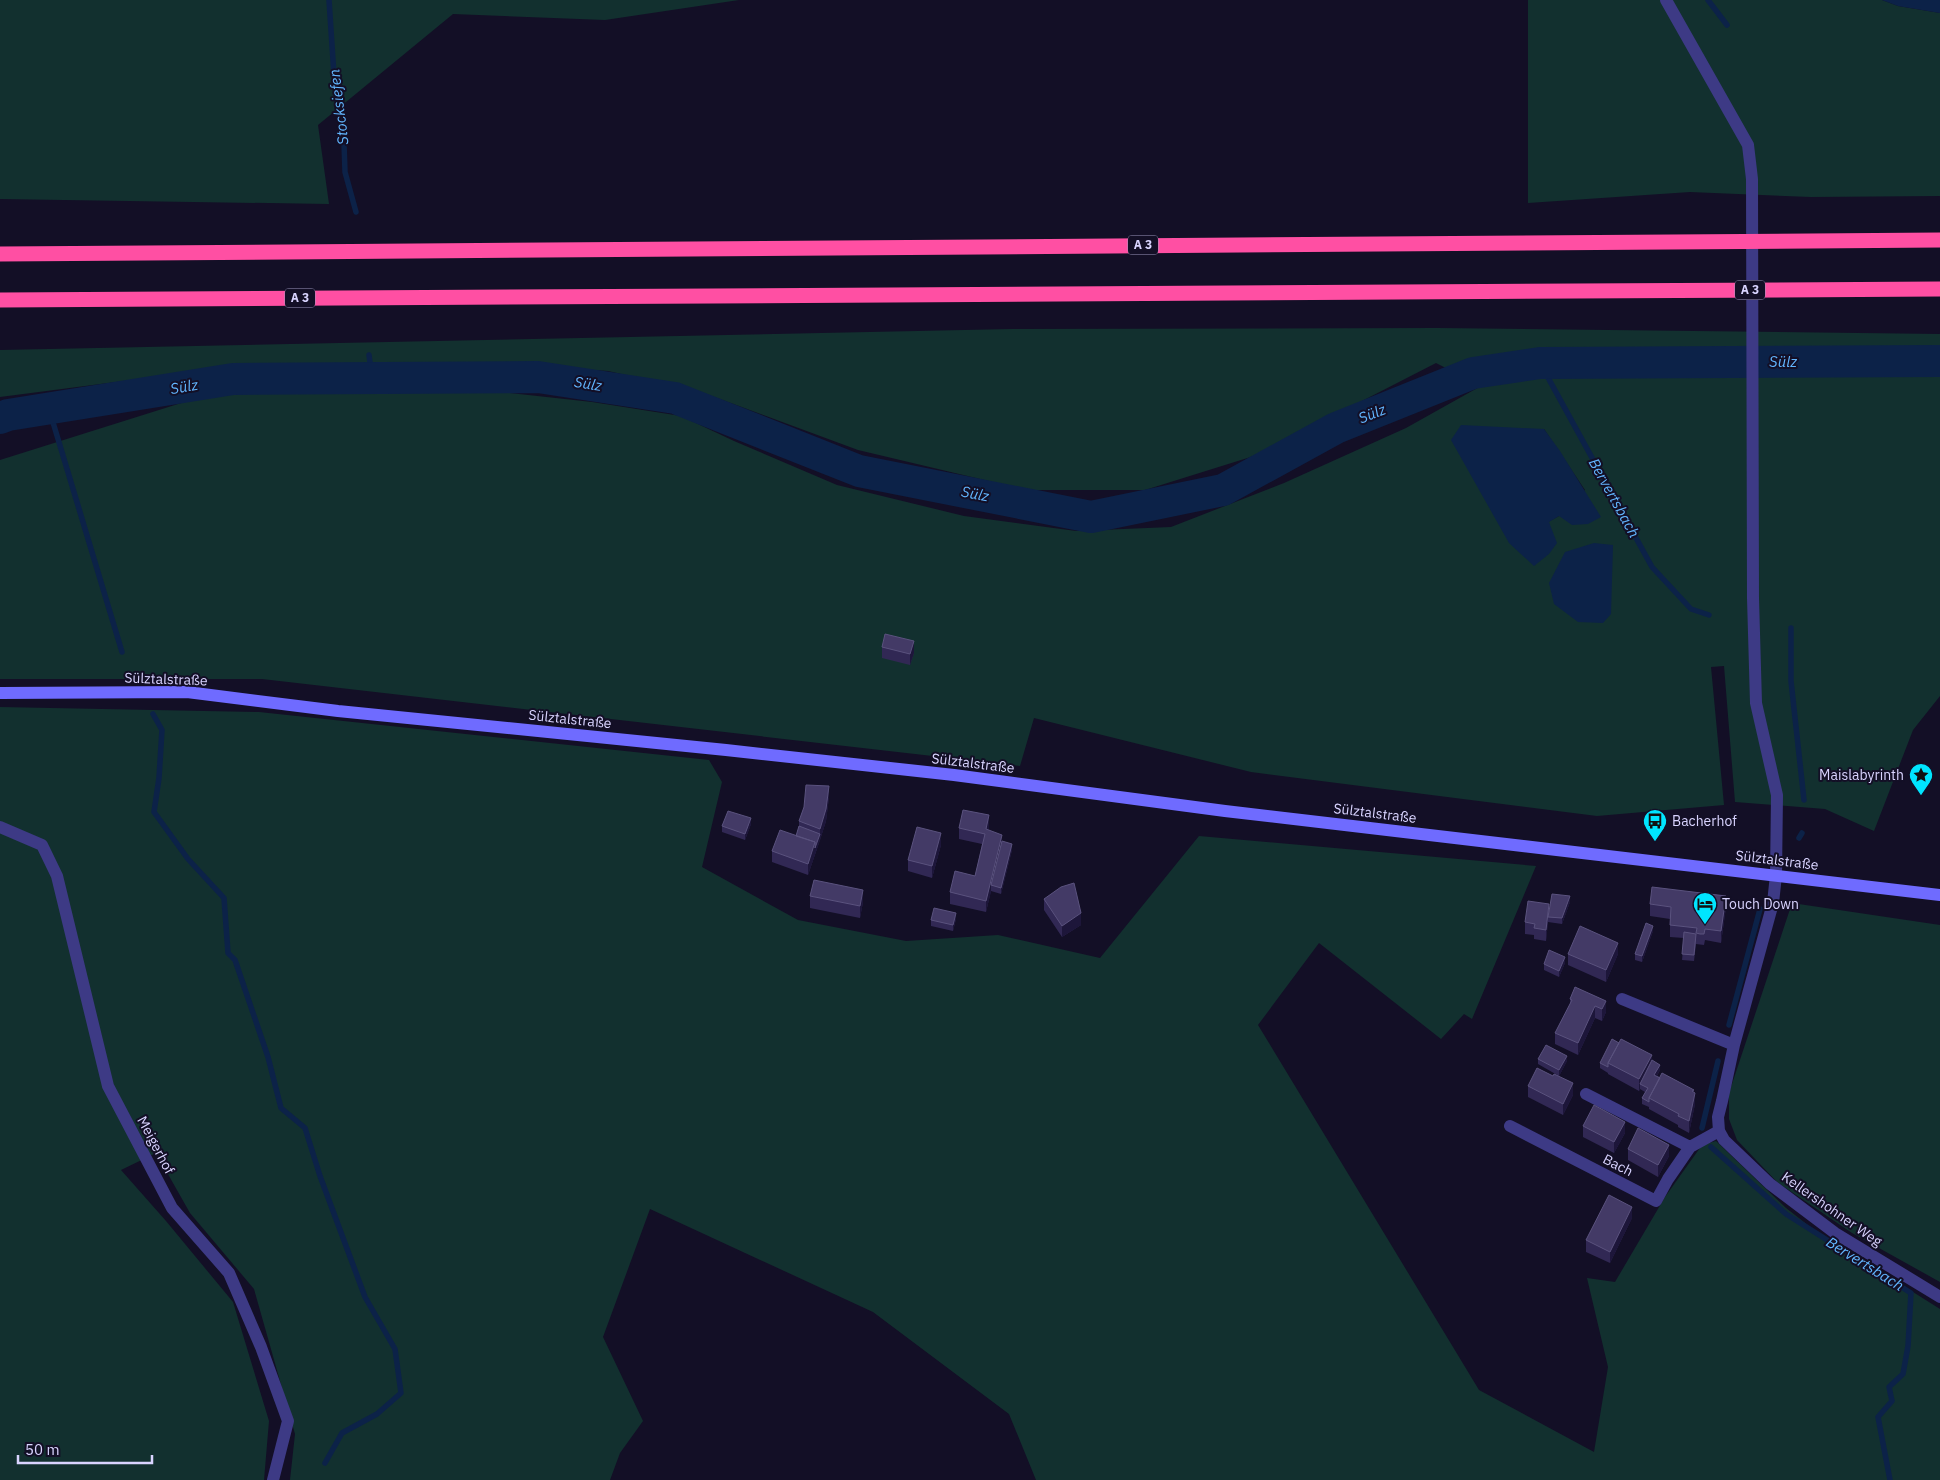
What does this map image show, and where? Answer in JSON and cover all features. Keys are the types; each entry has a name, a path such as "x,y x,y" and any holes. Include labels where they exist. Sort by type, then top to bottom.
{"highway":[{"name":"A 3","path":"0,254 1940,240"},
{"name":"A 3","path":"0,300 1940,290"}],"main road":[{"name":"Sülztalstraße","path":"0,693 187,692 338,711 954,775 1224,810 1940,895"}],"street":[{"path":"1666,0 1748,145 1752,179 1753,598 1756,703 1777,795 1776,875 1773,903 1734,1045 1718,1117 1719,1131"},
{"name":"Meigerhof","path":"0,827 42,845 57,876 108,1086 172,1208 229,1273 261,1347 288,1421 273,1480"},
{"path":"1622,999 1734,1045"},
{"path":"1586,1094 1690,1147"},
{"name":"Bach","path":"1510,1126 1656,1202 1668,1179 1690,1147 1719,1131"},
{"name":"Kellershohner Weg","path":"1719,1131 1724,1140 1770,1184 1835,1233 1940,1297"}],"green space":[{"path":"0,0 739,0 605,20 453,14 318,125 329,204 0,199"},
{"path":"1528,0 1882,0 1898,6 1940,13 1940,196 1811,197 1690,192 1528,203"},
{"path":"1437,328 1940,334 1940,696 1913,730 1874,831 1825,809 1735,802 1724,666 1711,667 1724,805 1597,816 1251,772 1034,718 1020,766 262,679 0,679 0,460 213,393 510,393 592,402 681,416 837,485 964,516 1076,531 1171,527 1284,483 1406,428 1481,386 1436,363 1257,455 1145,490 1026,490 858,450 698,391 608,371 475,362 232,367 0,397 0,350 1012,329","holes":["1544,429 1585,490 1559,516 1548,522","1549,583 1611,595 1611,614"]},
{"path":"0,707 259,712 709,760 722,782 702,867 798,920 906,941 998,935 1100,958 1199,836 1536,866 1472,1019 1464,1014 1441,1039 1319,943 1258,1025 1479,1390 1594,1452 1608,1367 1587,1278 1615,1282 1665,1197 1702,1145 1716,1141 1786,1208 1813,1229 1940,1309 1940,1480 1036,1480 1009,1414 873,1312 650,1209 603,1337 643,1421 620,1453 610,1480 290,1480 295,1434 254,1289 190,1213 156,1153 121,1170 233,1302 269,1421 264,1480 0,1480"},
{"path":"1792,903 1940,925 1940,1282 1852,1233 1777,1182 1737,1140 1729,1119 1729,1093"}],"water":[{"path":"1882,0 1940,0 1940,13 1898,6"},
{"path":"1461,425 1544,429 1601,517 1588,524 1572,525 1559,516 1549,522 1557,543 1549,554 1534,566 1509,543 1451,440"},
{"path":"1594,543 1613,545 1611,614 1603,623 1578,622 1554,604 1549,583 1565,552"}],"building":[{"path":"885,634 914,641 910,654 882,647"},
{"path":"806,785 829,786 826,809 820,829 799,821 804,807"},
{"path":"963,810 989,815 986,829 1002,835 986,901 950,892 955,871 975,876 985,834 959,828"},
{"path":"728,811 751,818 745,834 722,826"},
{"path":"799,826 820,834 815,848 815,842 796,836"},
{"path":"917,827 941,833 932,866 908,860"},
{"path":"780,830 815,842 808,864 772,851"},
{"path":"1002,841 1012,844 1001,888 991,885"},
{"path":"814,880 863,890 860,906 810,896"},
{"path":"1074,883 1081,913 1062,926 1044,899 1061,887"},
{"path":"1652,887 1726,896 1721,931 1705,929 1704,934 1700,934 1696,933 1697,928 1670,925 1671,907 1650,904"},
{"path":"1552,894 1570,896 1562,918 1548,917"},
{"path":"1528,901 1549,904 1546,930 1534,928 1535,924 1525,922"},
{"path":"934,908 956,913 953,925 931,920"},
{"path":"1646,923 1653,926 1642,956 1635,954"},
{"path":"1580,926 1618,943 1606,970 1568,954"},
{"path":"1684,932 1696,934 1694,955 1682,954"},
{"path":"1549,950 1565,957 1559,971 1544,964"},
{"path":"1575,987 1606,1001 1602,1009 1595,1006 1578,1043 1555,1033 1572,1000 1570,999"},
{"path":"1612,1039 1619,1043 1608,1063 1608,1067 1600,1063"},
{"path":"1621,1039 1652,1055 1639,1079 1608,1063"},
{"path":"1546,1045 1567,1056 1559,1070 1538,1059"},
{"path":"1652,1060 1660,1065 1654,1075 1660,1078 1649,1098 1649,1102 1642,1098 1648,1088 1640,1084"},
{"path":"1537,1068 1573,1083 1563,1104 1528,1086"},
{"path":"1662,1073 1694,1090 1692,1091 1695,1093 1689,1121 1649,1098"},
{"path":"1594,1105 1625,1122 1614,1142 1583,1126"},
{"path":"1638,1128 1669,1145 1658,1165 1628,1149"},
{"path":"1609,1195 1632,1207 1610,1252 1586,1240"}],"waterway":[{"name":"Stocksiefen","path":"329,0 334,75 343,114 345,172 356,212"},
{"path":"1708,0 1727,25"},
{"name":"Stocksiefen","path":"369,355 372,378"},
{"name":"Sülz","path":"0,418 8,415 233,379 538,377 675,398 859,471 1091,517 1223,490 1336,428 1473,373 1540,363 1940,361"},
{"name":"Bervertsbach","path":"1540,363 1652,567 1691,609 1709,615"},
{"path":"49,409 122,652"},
{"name":"Bervertsbach","path":"1791,628 1791,681 1804,800"},
{"path":"153,714 162,730 159,778 154,812 188,859 224,898 228,953 235,960 268,1057 281,1108 305,1128 320,1176 365,1297 395,1349 401,1393 377,1414 342,1433 325,1463"},
{"name":"Bervertsbach","path":"1799,838 1802,833"},
{"name":"Bervertsbach","path":"1729,1025 1760,909"},
{"name":"Bervertsbach","path":"1702,1128 1718,1061"},
{"name":"Bervertsbach","path":"1711,1147 1786,1214 1911,1293 1908,1346 1903,1374 1889,1387 1892,1401 1878,1417 1890,1480"}],"place":[{"name":"Maislabyrinth","path":"1921,796"},
{"name":"Bacherhof","path":"1655,842"},
{"name":"Touch Down","path":"1705,925"}]}
